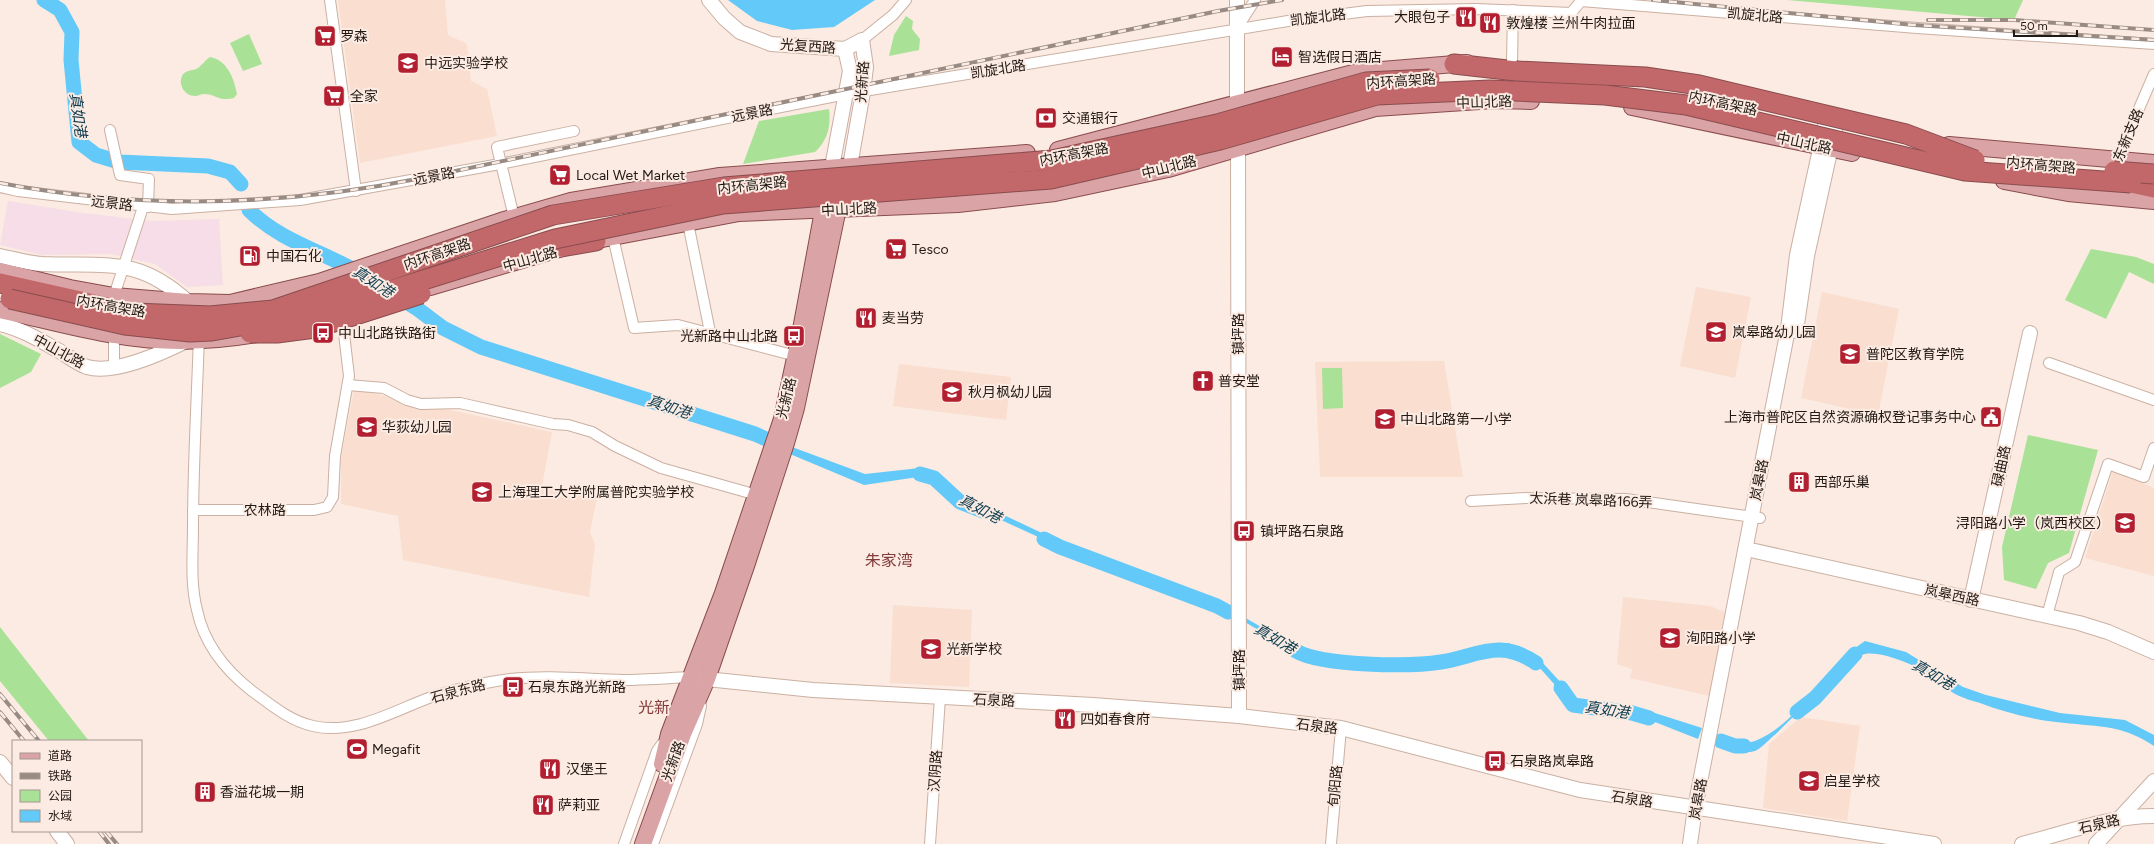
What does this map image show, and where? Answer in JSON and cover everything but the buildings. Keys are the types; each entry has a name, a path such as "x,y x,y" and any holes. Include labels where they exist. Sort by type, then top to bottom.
{"highway":[{"path":"1454,64 1646,77 1699,85 1906,134 1975,160"},
{"name":"内环高架路","path":"5,276 134,313 210,316 273,310 553,215 724,187 1052,160 1217,124 1366,82 1491,77 1608,84 1685,94 1771,113 1906,147 1975,160 2154,174"},
{"name":"内环高架路","path":"2,311 125,325 192,338 212,331 324,311 555,239 723,204 1052,179 1220,140 1378,95 1490,90 1605,95 1686,105 1965,171 2154,186"},
{"path":"192,338 277,333 315,328 561,247 604,239"}],"main road":[{"path":"5,276 114,296 230,303 319,282 514,217 571,201 720,176 1054,151 1357,72 1454,64"},
{"path":"1514,67 1568,66 1624,73 1832,118 1913,140 1945,145 2154,163"},
{"name":"中山北路","path":"2,311 114,335 228,339 271,332 576,244 739,213 958,204 1055,194 1168,169 1375,108 1494,100 1571,101 1639,108 1825,148 2068,193 2154,201"},
{"name":"光新路","path":"780,441 782,419 830,209 850,166"},
{"name":"光新路","path":"643,844 661,779 669,734 764,487 780,441 799,395 830,209 832,167"},
{"name":"光新路","path":"632,844 707,679 764,487"}],"street":[{"path":"330,0 356,190"},
{"name":"光复西路","path":"708,0 740,32 771,44 845,49 862,40 893,15 906,0"},
{"name":"镇坪路","path":"1237,0 1239,716"},
{"path":"1236,30 1255,0"},
{"name":"凯旋北路","path":"863,92 1288,20 1367,11 1476,9 1571,13 1581,1 1917,28 2154,44"},
{"path":"1513,10 1514,67"},
{"name":"光新路","path":"850,166 866,67 862,40"},
{"name":"光新路","path":"832,167 850,71 845,49"},
{"name":"东新支路","path":"2102,196 2154,74"},
{"name":"远景路","path":"0,187 18,191 172,209 300,200 500,164 846,94 863,92"},
{"name":"岚皋路","path":"1690,844 1699,809 1756,517 1800,312 1807,256 1825,148 1832,118"},
{"path":"110,130 120,176 149,179 146,207 114,296"},
{"path":"514,217 500,164 497,146 574,131"},
{"path":"688,223 710,332"},
{"path":"604,239 634,328 678,325 710,332 796,356"},
{"path":"0,256 42,264 102,264 124,266 153,276 194,302 192,338 193,510"},
{"name":"农林路","path":"193,510 314,510 327,506 333,497 335,456 348,385 349,310"},
{"name":"中山北路","path":"2,311 34,337 88,367 104,369 145,359 192,338"},
{"name":"碌曲路","path":"1971,600 2030,333"},
{"path":"114,335 114,367"},
{"path":"2049,363 2154,400"},
{"path":"348,385 384,388 407,400 421,404 460,403 553,424 568,425 592,432 615,446 661,468 764,487"},
{"path":"2047,616 2059,572 2075,562 2108,464 2144,477 2154,448"},
{"name":"太浜巷 岚皋路166弄","path":"1471,501 1526,498 1626,499 1756,517"},
{"name":"石泉东路","path":"193,510 193,583 197,612 210,646 221,662 243,684 291,717 314,726 336,729 361,724 456,690 510,679 552,676 624,680 690,677"},
{"name":"岚皋西路","path":"1750,550 2094,627 2154,652"},
{"name":"石泉路","path":"690,677 813,690 1093,705 1239,716 1341,728 1580,790 1934,844"},
{"name":"光新路","path":"653,844 697,724 707,679"},
{"name":"汉阴路","path":"930,844 940,698"},
{"name":"旬阳路","path":"1331,844 1341,728"},
{"name":"光新路","path":"624,844 657,751 669,734"},
{"path":"0,762 12,777"},
{"path":"2096,844 2154,781"},
{"name":"岚皋路","path":"1697,844 1699,809"},
{"name":"石泉路","path":"2022,844 2119,819 2154,816"},
{"path":"57,832 67,844"}],"shaded area":[{"name":"中远实验学校","path":"338,0 445,0 448,35 467,44 471,81 487,89 497,136 360,163"},
{"path":"8,201 83,213 152,221 219,219 223,285 187,287 155,264 111,254 42,255 0,245"},
{"name":"岚皋路幼儿园","path":"1696,287 1751,297 1735,378 1680,366"},
{"name":"普陀区教育学院","path":"1822,292 1899,309 1878,415 1801,398"},
{"name":"中山北路第一小学","path":"1444,361 1463,477 1320,477 1315,362"},
{"name":"秋月枫幼儿园","path":"899,364 1011,377 1006,420 893,406"},
{"name":"上海理工大学附属普陀实验学校","path":"354,389 552,432 542,486 597,498 590,532 595,544 589,597 403,560 398,516 341,504 341,459"},
{"name":"浔阳路小学（岚西校区）","path":"2113,471 2154,488 2154,576 2085,558"},
{"name":"洵阳路小学","path":"1623,597 1710,606 1725,612 1710,696 1630,678 1632,669 1617,664"},
{"name":"光新学校","path":"893,605 972,610 969,687 890,683"},
{"name":"启星学校","path":"1801,717 1860,726 1847,821 1763,808 1769,744"}],"green space":[{"path":"1787,0 2023,0 2014,20"},
{"path":"906,16 913,21 912,29 920,39 919,50 889,56 894,35"},
{"path":"249,34 262,64 243,71 230,43"},
{"path":"210,57 221,62 232,76 237,94 234,98 224,99 208,94 191,96 183,89 181,79 183,74 198,68"},
{"path":"829,109 828,132 823,143 815,152 743,164 759,121"},
{"path":"2091,249 2136,257 2154,264 2154,284 2129,272 2106,319 2065,300"},
{"path":"0,334 41,354 31,372 0,388"},
{"path":"1322,368 1342,368 1343,408 1323,409"},
{"path":"2028,435 2098,450 2069,553 2048,563 2036,589 2004,580 2002,547"},
{"path":"0,627 88,740 48,740 0,681"}],"water":[{"path":"728,0 875,0 834,27 792,30 757,21"},
{"path":"792,447 865,474 920,468 938,473 964,496 1063,543 1211,598 1313,657 1337,662 1388,664 1403,660 1450,654 1478,646 1509,643 1541,661 1576,699 1636,707 1702,728 1698,739 1632,713 1573,705 1538,666 1508,648 1389,668 1336,665 1303,658 1250,625 1210,603 1060,547 964,503 938,482 918,477 864,485 790,454"},
{"path":"1865,641 1906,652 1963,687 1986,695 2060,713 2125,720 2154,735 2154,746 2130,733 2106,727 2046,721 1998,709 1957,695 1913,665 1879,654 1865,654 1856,658 1832,678 1780,730 1757,750 1742,752 1734,751 1723,746 1725,742 1752,742 1771,733 1799,709 1850,652"}],"waterway":[{"name":"真如港","path":"44,0 60,10 72,32 71,60 79,142 96,155 119,162 208,166 230,172 241,184"},
{"name":"真如港","path":"249,210 262,221 289,239 363,275"},
{"name":"真如港","path":"397,296 443,328 481,347 755,434 786,448"},
{"name":"真如港","path":"920,474 934,478 960,502 983,511"},
{"name":"真如港","path":"1044,539 1060,547 1217,606 1228,612"},
{"name":"真如港","path":"1296,651 1308,656 1325,660 1388,665 1427,664 1499,650 1511,651 1536,663"},
{"name":"真如港","path":"1797,712 1815,698 1855,654"},
{"name":"真如港","path":"1561,688 1573,705 1632,713 1649,718"},
{"name":"真如港","path":"1721,741 1735,746 1744,746"}],"railway":[{"path":"0,183 53,192 105,198 158,201 264,199 370,187 422,178 1218,11 1282,0"},
{"path":"1653,0 1914,25 2154,40"},
{"path":"1928,20 2014,20 2154,30"},
{"path":"0,694 38,740"},
{"path":"0,712 23,740"},
{"path":"100,832 109,844"},
{"path":"107,832 117,844"}],"place":[{"name":"大眼包子","path":"1466,17"},
{"name":"敦煌楼 兰州牛肉拉面","path":"1490,23"},
{"name":"罗森","path":"325,36"},
{"name":"智选假日酒店","path":"1282,57"},
{"name":"中远实验学校","path":"408,63"},
{"name":"全家","path":"334,96"},
{"name":"交通银行","path":"1046,118"},
{"name":"Local Wet Market","path":"560,175"},
{"name":"Tesco","path":"896,249"},
{"name":"中国石化","path":"250,256"},
{"name":"麦当劳","path":"866,318"},
{"name":"岚皋路幼儿园","path":"1716,332"},
{"name":"中山北路铁路街","path":"323,333"},
{"name":"光新路中山北路","path":"794,336"},
{"name":"普陀区教育学院","path":"1850,354"},
{"name":"普安堂","path":"1203,381"},
{"name":"秋月枫幼儿园","path":"952,392"},
{"name":"上海市普陀区自然资源确权登记事务中心","path":"1991,417"},
{"name":"中山北路第一小学","path":"1385,419"},
{"name":"华荻幼儿园","path":"367,427"},
{"name":"西部乐巢","path":"1799,482"},
{"name":"上海理工大学附属普陀实验学校","path":"482,492"},
{"name":"浔阳路小学（岚西校区）","path":"2125,523"},
{"name":"镇坪路石泉路","path":"1244,531"},
{"name":"洵阳路小学","path":"1670,638"},
{"name":"光新学校","path":"931,649"},
{"name":"石泉东路光新路","path":"513,687"},
{"name":"四如春食府","path":"1065,719"},
{"name":"Megafit","path":"357,749"},
{"name":"石泉路岚皋路","path":"1495,761"},
{"name":"汉堡王","path":"550,769"},
{"name":"启星学校","path":"1809,781"},
{"name":"香溢花城一期","path":"205,792"},
{"name":"萨莉亚","path":"543,805"}],"district":[{"name":"朱家湾","path":"889,560"},
{"name":"光新","path":"654,707"}]}
